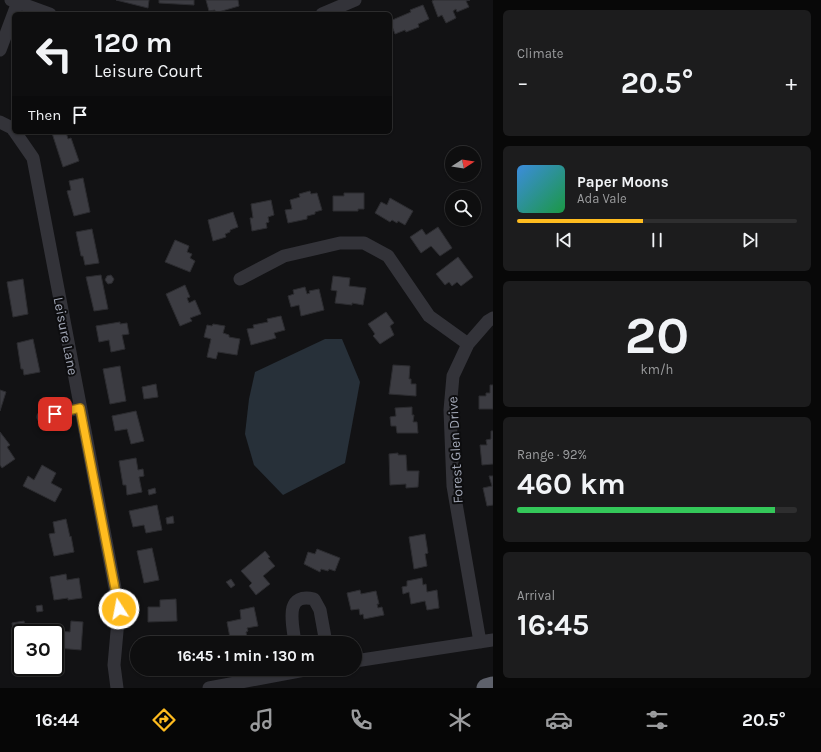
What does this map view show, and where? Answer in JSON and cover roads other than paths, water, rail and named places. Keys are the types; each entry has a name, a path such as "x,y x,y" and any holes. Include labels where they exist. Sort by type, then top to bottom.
{"highway":[{"path":"486,688 493,686"}],"street":[{"path":"327,12 355,0"},
{"path":"0,50 15,1 45,12"},
{"name":"Leisure Lane","path":"0,122 12,128"},
{"name":"Leisure Lane","path":"16,134 33,158 119,609 114,665 117,688"},
{"path":"240,279 284,256 340,243 364,243 388,256 429,316 468,344"},
{"name":"Forest Glen Drive","path":"480,642 453,486 450,417 453,376 468,344 493,318"},
{"path":"43,417 80,408"},
{"path":"294,636 292,616 293,605 296,601 305,597 314,600 320,610 325,636"},
{"path":"362,660 493,640"},
{"path":"209,688 271,676"}]}
